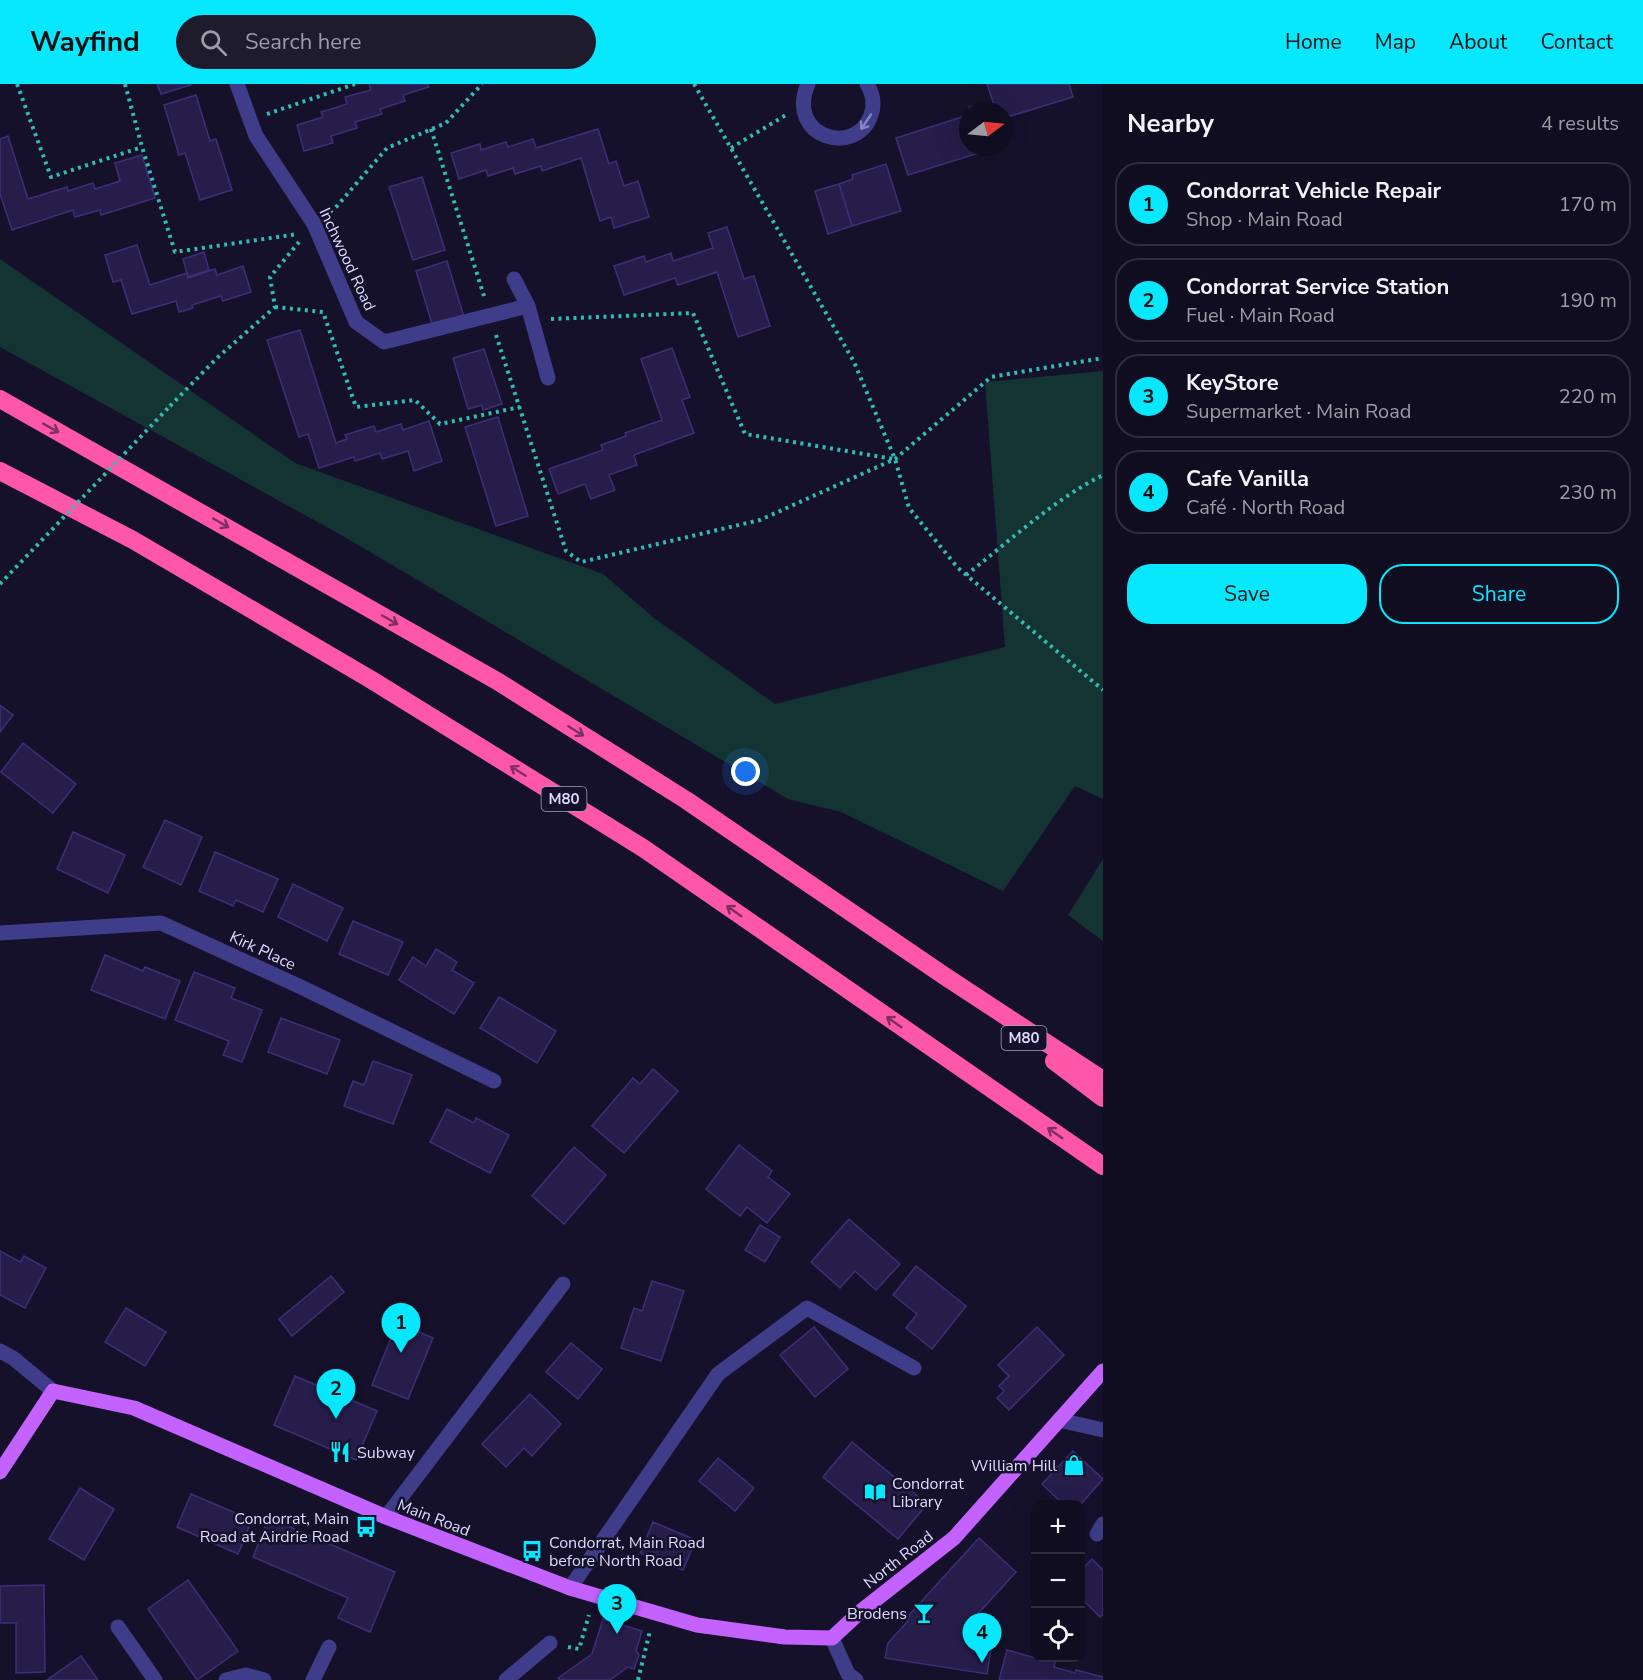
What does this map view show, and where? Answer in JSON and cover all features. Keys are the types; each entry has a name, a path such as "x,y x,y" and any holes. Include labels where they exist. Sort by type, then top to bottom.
{"highway":[{"name":"M80","path":"0,399 497,681 686,800 946,977 1103,1080"},
{"name":"M80","path":"0,471 133,540 370,679 643,848 1103,1166"},
{"name":"M80","path":"946,977 1103,1098"}],"main road":[{"name":"North Road","path":"832,1638 860,1612 954,1538 1103,1371"},
{"name":"Main Road","path":"53,1391 134,1408 386,1517 595,1596 698,1625 785,1637 832,1638"},
{"path":"0,1472 53,1391"}],"street":[{"name":"Inchwood Road","path":"237,84 256,136 314,224 356,322 384,342 490,316 530,313"},
{"path":"808,84 802,105 805,117 811,127 831,138 854,135 870,119 873,96 869,84"},
{"path":"514,279 530,313 548,378"},
{"name":"Kirk Place","path":"0,933 161,922 302,987 494,1081"},
{"path":"386,1517 563,1284"},
{"path":"570,1588 718,1374 807,1308 915,1368"},
{"name":"Main Road","path":"0,1351 14,1358 53,1391"},
{"path":"1059,1420 1103,1430"},
{"path":"118,1627 155,1680"},
{"path":"832,1638 848,1674 856,1680"},
{"path":"506,1680 550,1643"},
{"path":"313,1680 329,1647"},
{"path":"226,1680 246,1675 264,1680"}],"path":[{"path":"17,84 51,177 142,147"},
{"path":"125,84 175,252 306,232"},
{"path":"250,120 355,84"},
{"path":"694,84 854,362 895,459 909,508 966,575 1103,690"},
{"path":"731,148 802,105"},
{"path":"431,129 566,551 581,562 760,520 895,459 991,376 1103,358"},
{"path":"275,308 323,312 356,407 415,400 440,424 520,407"},
{"path":"530,313 693,313 745,434 895,459"},
{"path":"0,584 170,406"},
{"path":"966,575 1053,507 1103,476"},
{"path":"550,1643 579,1649 595,1596"},
{"path":"638,1680 655,1613"}],"green space":[{"path":"0,259 295,463 603,574 654,618 775,704 1005,647 985,382 1103,371 1103,799 1075,786 1003,891 841,812 788,799 343,536 0,347"},
{"path":"1103,859 1103,941 1068,915"}],"building":[{"path":"157,84 191,84 191,85 161,94"},
{"path":"369,84 428,84 429,87 403,95 405,101 380,109 382,114 355,122 357,128 331,136 333,143 304,151 297,125 323,117 321,112 347,104 345,97 371,90"},
{"path":"987,84 1069,84 1073,97 1013,115 1013,102 993,102"},
{"path":"196,95 210,141 216,139 232,190 200,200 185,153 179,155 164,105"},
{"path":"959,118 959,156 969,156 908,175 896,138"},
{"path":"598,129 609,164 616,161 624,186 638,181 649,217 614,228 611,217 600,221 581,158 542,171 541,166 515,174 513,168 488,176 486,170 459,179 451,153 480,144 481,150 506,142 508,147 533,139 536,148"},
{"path":"8,136 28,199 67,187 68,191 93,183 95,189 120,181 115,163 142,155 155,198 101,215 100,210 75,217 73,210 12,230 0,194 0,139"},
{"path":"886,164 901,211 852,226 839,184 853,179 852,175"},
{"path":"422,177 445,250 413,260 389,187"},
{"path":"839,184 852,226 828,234 815,191"},
{"path":"727,227 744,279 754,276 770,326 738,337 717,272 678,285 675,278 624,295 614,266 644,256 646,262 671,253 673,261 713,248 708,233"},
{"path":"137,245 150,285 187,273 188,278 215,269 217,275 243,266 251,292 223,301 221,296 192,305 193,308 179,312 176,301 132,314 121,280 113,282 105,255"},
{"path":"204,252 209,270 188,277 183,259"},
{"path":"447,261 464,317 433,327 416,271"},
{"path":"300,330 336,443 347,439 345,435 374,426 376,432 401,424 403,430 429,421 442,461 414,471 408,451 382,459 380,453 355,461 354,457 319,468 308,434 299,437 267,340"},
{"path":"672,348 690,397 682,400 694,433 634,455 637,465 609,475 615,490 591,499 585,484 558,494 549,469 603,450 601,445 626,436 625,433 662,420 641,359"},
{"path":"484,349 502,404 483,410 482,405 468,409 453,358"},
{"path":"498,417 528,516 496,526 465,427"},
{"path":"0,705 13,715 0,732"},
{"path":"23,743 76,784 53,813 1,772"},
{"path":"165,820 202,837 181,885 143,867"},
{"path":"73,832 125,855 108,893 57,869"},
{"path":"215,852 278,879 263,912 236,900 233,906 199,891"},
{"path":"293,884 343,908 327,941 278,917"},
{"path":"353,921 403,942 388,975 339,954"},
{"path":"436,949 457,962 452,970 474,983 454,1014 399,980 413,957 426,966"},
{"path":"105,955 143,971 145,967 180,981 165,1019 91,990"},
{"path":"194,972 235,988 231,998 262,1010 242,1062 223,1055 229,1041 175,1020"},
{"path":"499,997 556,1031 537,1063 480,1028"},
{"path":"281,1018 340,1040 327,1074 268,1052"},
{"path":"373,1061 412,1075 393,1124 344,1106 353,1081 364,1085"},
{"path":"653,1069 678,1091 624,1153 592,1126 633,1078 640,1084"},
{"path":"447,1109 474,1123 476,1118 509,1135 490,1173 430,1142"},
{"path":"739,1145 772,1171 768,1177 790,1194 767,1223 747,1207 740,1216 706,1189"},
{"path":"574,1147 606,1175 564,1224 532,1196"},
{"path":"849,1219 900,1264 876,1290 855,1271 840,1288 811,1262"},
{"path":"760,1225 780,1237 765,1262 745,1250"},
{"path":"0,1251 20,1262 24,1256 46,1268 25,1308 0,1295"},
{"path":"916,1266 966,1306 932,1349 906,1328 917,1314 893,1295"},
{"path":"331,1276 344,1292 292,1336 279,1319"},
{"path":"652,1281 684,1291 661,1361 621,1348 634,1308 642,1311"},
{"path":"126,1308 166,1332 145,1366 105,1342"},
{"path":"397,1323 433,1338 408,1399 372,1385"},
{"path":"814,1327 848,1369 815,1397 780,1355"},
{"path":"1037,1327 1064,1355 1009,1410 997,1398 1004,1391 999,1386 1009,1376 998,1365"},
{"path":"571,1343 602,1369 578,1399 546,1372"},
{"path":"295,1376 377,1411 356,1460 274,1425"},
{"path":"530,1394 561,1424 532,1456 524,1448 506,1467 482,1444"},
{"path":"852,1442 927,1504 898,1539 823,1477"},
{"name":"William Hill","path":"1073,1451 1103,1479 1084,1500 1059,1500 1042,1484"},
{"path":"718,1458 754,1488 735,1511 699,1481"},
{"path":"80,1488 114,1509 84,1560 49,1539"},
{"path":"191,1494 252,1520 238,1554 177,1527"},
{"path":"269,1518 395,1572 370,1632 338,1618 348,1598 253,1557"},
{"path":"653,1522 696,1540 683,1570 640,1553"},
{"path":"979,1538 1016,1572 965,1628 969,1631 993,1635 987,1674 885,1658 888,1643 908,1621 909,1615"},
{"path":"1092,1559 1103,1570 1103,1614 1100,1617 1085,1602 1085,1566"},
{"path":"188,1580 238,1651 197,1680 148,1609"},
{"path":"44,1585 45,1672 16,1673 16,1623 0,1623 0,1586"},
{"path":"603,1619 642,1631 636,1651 639,1655 634,1669 628,1667 610,1680 560,1680 558,1678 592,1654"},
{"path":"1007,1650 1031,1657 1031,1662 1055,1662 1054,1667 1103,1677 1103,1680 999,1680"},
{"path":"81,1656 98,1680 47,1680"}],"place":[{"name":"Condorrat Vehicle Repair","path":"401,1353"},
{"name":"Condorrat Service Station","path":"336,1419"},
{"name":"Subway","path":"340,1452"},
{"name":"William Hill","path":"1074,1465"},
{"name":"Condorrat Library","path":"875,1492"},
{"name":"Condorrat, Main Road at Airdrie Road","path":"366,1527"},
{"name":"Condorrat, Main Road before North Road","path":"532,1551"},
{"name":"Brodens","path":"924,1613"},
{"name":"KeyStore","path":"617,1634"},
{"name":"Cafe Vanilla","path":"982,1663"}]}
